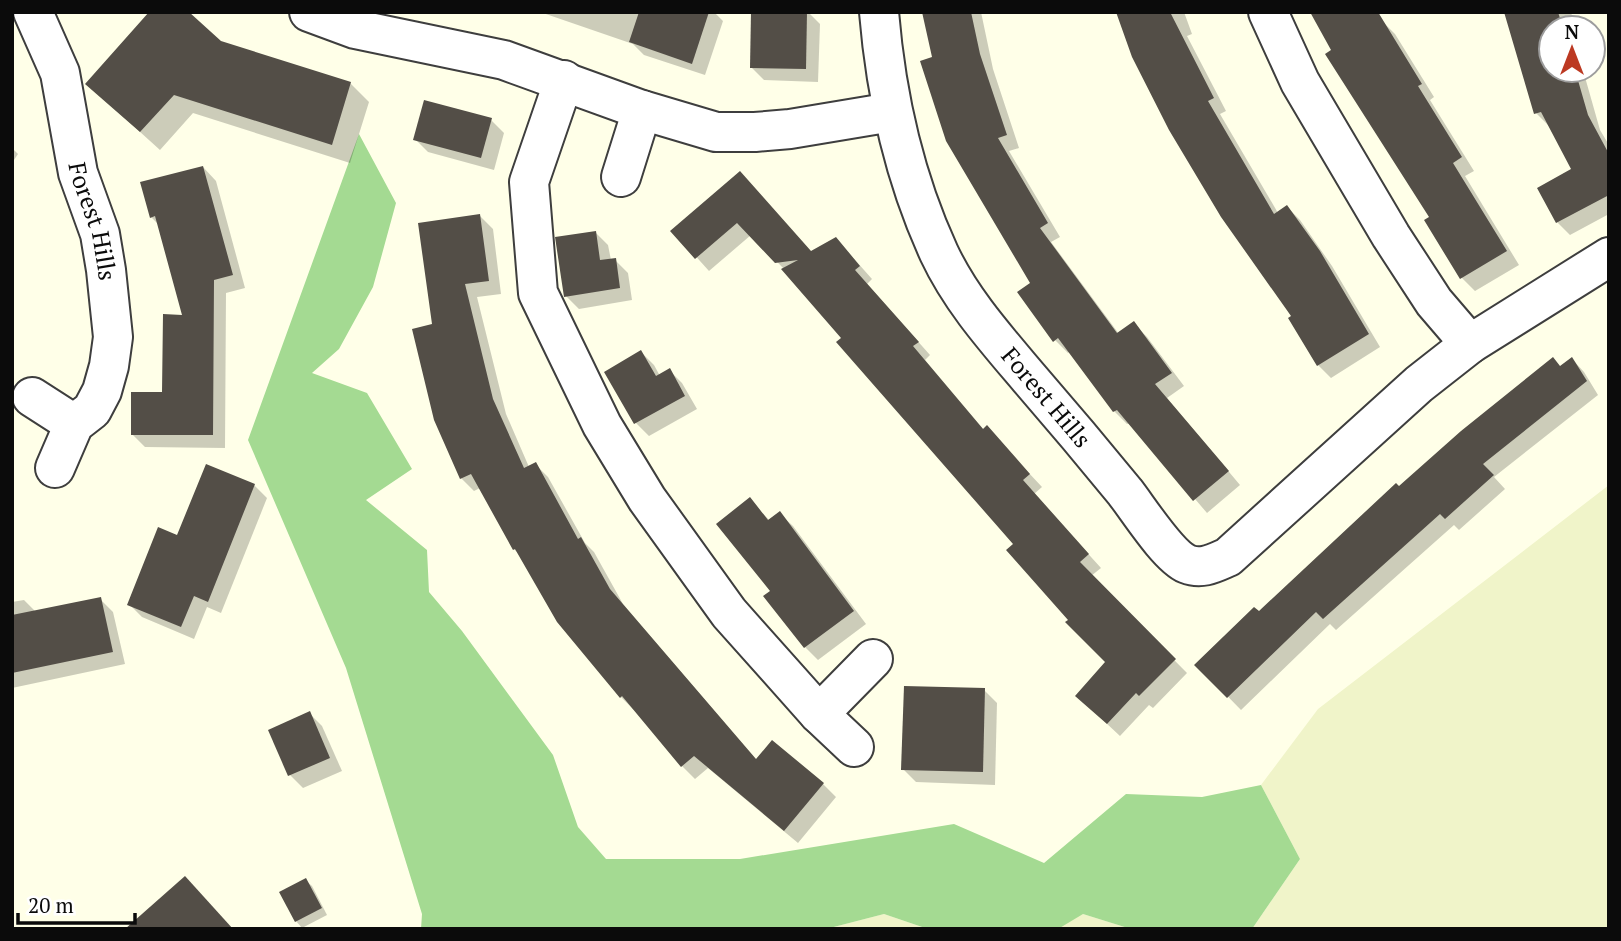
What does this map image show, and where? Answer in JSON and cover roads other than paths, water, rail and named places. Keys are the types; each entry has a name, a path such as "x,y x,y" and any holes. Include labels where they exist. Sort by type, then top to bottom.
{"street":[{"name":"Forest Hills","path":"33,12 60,73 78,173 100,234 111,304 113,337 102,391 92,411 74,424"},
{"path":"309,12 355,29 504,60 642,110 716,132 790,129 892,112"},
{"name":"Forest Hills","path":"879,12 892,112 919,208 940,257 968,302 1169,549 1187,564 1207,567 1228,557 1419,384 1470,344 1609,257"},
{"path":"1268,12 1300,82 1391,236 1434,302 1470,344"},
{"path":"564,80 529,182 538,293 602,425 647,499 729,612 819,714 854,747"},
{"path":"621,177 642,110"},
{"path":"32,397 74,424 55,468"},
{"path":"819,714 873,659"}]}
